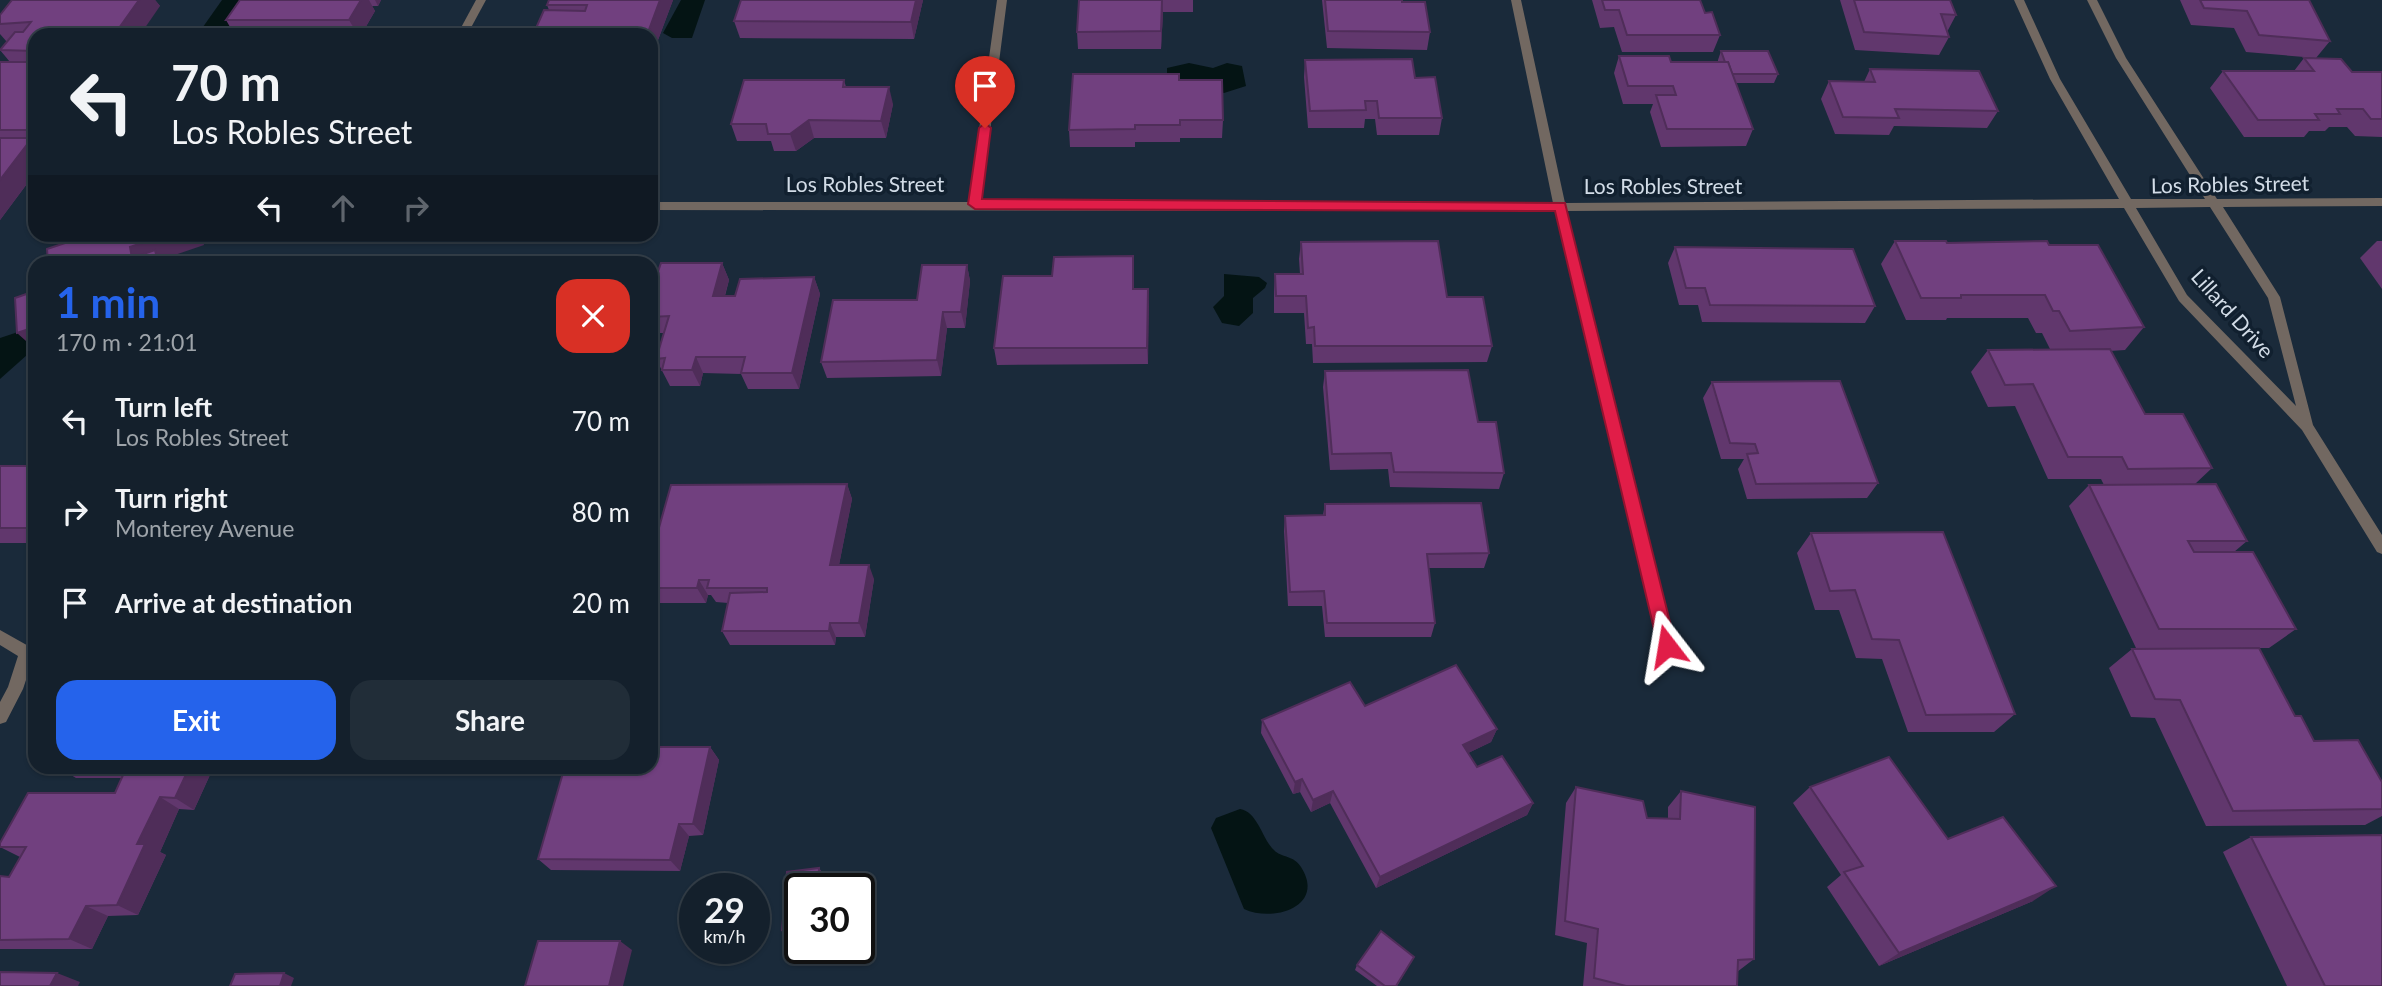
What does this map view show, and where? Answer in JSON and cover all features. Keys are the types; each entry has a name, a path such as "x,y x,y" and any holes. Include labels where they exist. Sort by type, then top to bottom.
{"street":[{"path":"466,28 481,0"},
{"path":"975,204 1002,0"},
{"path":"1516,0 1560,207 1667,646"},
{"name":"Lillard Drive","path":"2018,0 2055,79 2183,298 2307,426 2382,548"},
{"name":"Lillard Drive","path":"2092,0 2121,58 2274,297 2307,426"},
{"name":"Los Robles Street","path":"658,206 975,204 1560,207 2382,202"},
{"path":"0,637 27,653 15,689 0,717"}],"shaded area":[{"path":"222,0 252,0 234,28 202,28"},
{"path":"681,0 705,0 692,38 672,38 663,33"},
{"path":"1189,63 1213,68 1227,63 1242,66 1246,86 1224,93 1167,78 1167,68"},
{"path":"1224,274 1259,277 1267,283 1253,298 1253,313 1239,326 1222,323 1213,307 1224,296"},
{"path":"18,332 28,340 28,348 27,355 0,379 0,338"},
{"path":"1240,809 1256,820 1274,850 1295,860 1301,867 1307,881 1307,892 1302,901 1293,908 1269,914 1244,909 1211,828 1216,818"}],"building":[{"path":"12,0 139,0 119,28 28,28 28,51 0,50 15,32 23,32 31,22 0,24 0,15"},
{"path":"240,0 361,0 349,20 226,20"},
{"path":"549,0 660,0 650,28 536,28 544,10 585,11 587,5 547,5"},
{"path":"741,0 916,0 911,22 734,21"},
{"path":"1079,0 1162,0 1161,31 1077,32"},
{"path":"1325,0 1425,2 1430,32 1328,31"},
{"path":"1602,0 1700,0 1705,13 1712,12 1720,35 1627,35 1619,10 1605,10"},
{"path":"1854,0 1950,0 1956,15 1941,14 1949,37 1864,32"},
{"path":"2200,0 2309,0 2330,41 2259,35 2247,11 2204,8"},
{"path":"204,27 343,27 342,28"},
{"path":"1721,51 1768,51 1778,74 1732,74"},
{"path":"1619,56 1669,56 1671,62 1728,62 1753,129 1667,129 1656,95 1676,95 1673,86 1628,86"},
{"path":"2304,58 2341,59 2352,72 2382,72 2382,119 2371,119 2363,109 2337,109 2340,114 2315,114 2319,120 2258,120 2223,71 2314,71"},
{"path":"1412,59 1415,78 1435,77 1442,118 1379,118 1377,101 1365,101 1366,110 1310,111 1305,60"},
{"path":"0,62 28,62 28,130 0,130"},
{"path":"1870,69 1979,71 1998,111 1895,109 1899,118 1843,117 1829,81 1875,82"},
{"path":"1073,74 1179,74 1179,80 1222,80 1223,120 1180,120 1180,125 1135,125 1135,129 1069,130"},
{"path":"744,80 844,80 843,87 889,87 881,121 809,120 790,134 768,134 766,124 731,124"},
{"path":"0,138 28,138 28,143 0,180"},
{"path":"1438,241 1447,297 1483,297 1492,346 1315,346 1314,327 1308,328 1306,296 1276,296 1275,274 1303,274 1301,242"},
{"path":"1895,241 2047,241 2049,245 2098,245 2144,327 2070,331 2059,311 2053,311 2045,295 1921,298"},
{"path":"68,242 145,242 130,247 132,256 48,256 47,249"},
{"path":"1675,247 1853,249 1875,306 1710,305 1705,288 1686,288"},
{"path":"155,250 156,256 138,256"},
{"path":"1133,256 1133,289 1148,289 1147,348 994,348 1003,276 1052,276 1054,257"},
{"path":"661,263 722,263 713,296 735,296 740,279 814,277 792,373 741,373 745,357 696,357 692,370 662,370 665,358 658,359 658,352 669,316 658,317 658,272"},
{"path":"922,265 967,265 961,312 943,312 937,360 821,362 833,300 917,300"},
{"path":"28,293 28,329 17,333 15,298"},
{"path":"2110,349 2145,414 2183,414 2212,468 2128,469 2122,457 2068,457 2033,384 2005,385 1988,350"},
{"path":"1468,370 1478,422 1496,422 1504,473 1394,472 1391,453 1332,454 1325,371"},
{"path":"1840,381 1878,483 1756,484 1747,454 1758,453 1755,444 1730,443 1712,382"},
{"path":"0,466 28,466 28,528 0,528"},
{"path":"847,484 830,565 869,565 859,623 830,623 829,631 722,631 730,593 767,592 767,588 707,588 709,580 699,580 697,588 658,588 658,531 671,485"},
{"path":"2216,484 2247,541 2188,541 2194,552 2253,552 2296,629 2159,629 2089,485"},
{"path":"1481,503 1489,553 1427,554 1435,623 1327,623 1324,591 1290,592 1285,516 1325,515 1325,504"},
{"path":"1943,532 2015,714 1926,715 1899,640 1872,639 1855,590 1830,591 1811,533"},
{"path":"2259,648 2295,716 2301,716 2314,741 2358,740 2382,782 2382,809 2233,811 2180,700 2155,699 2132,649"},
{"path":"1456,665 1497,729 1463,745 1477,767 1502,756 1533,803 1380,877 1333,791 1313,800 1302,779 1295,782 1262,720 1350,682 1365,706"},
{"path":"658,747 710,747 693,824 679,824 670,860 538,859 563,774 658,774"},
{"path":"1889,757 1948,839 2003,817 2056,886 1899,953 1844,872 1863,866 1810,787"},
{"path":"123,774 186,774 175,798 160,797 137,844 145,844 117,905 86,906 69,939 0,940 0,876 9,877 26,847 0,847 0,843 28,793 115,793"},
{"path":"1576,787 1643,801 1647,818 1680,819 1681,791 1755,807 1754,959 1738,960 1737,986 1626,986 1594,978 1598,929 1565,921"},
{"path":"2382,835 2382,986 2325,986 2251,837"},
{"path":"819,868 819,873 787,872"},
{"path":"1381,931 1414,957 1396,986 1385,986 1357,965"},
{"path":"538,941 620,941 609,986 525,986"},
{"path":"0,972 57,973 50,986 0,986"},
{"path":"284,973 280,986 230,986 235,974"}],"route":[{"path":"985,128 975,204 1560,207 1667,646"}]}
